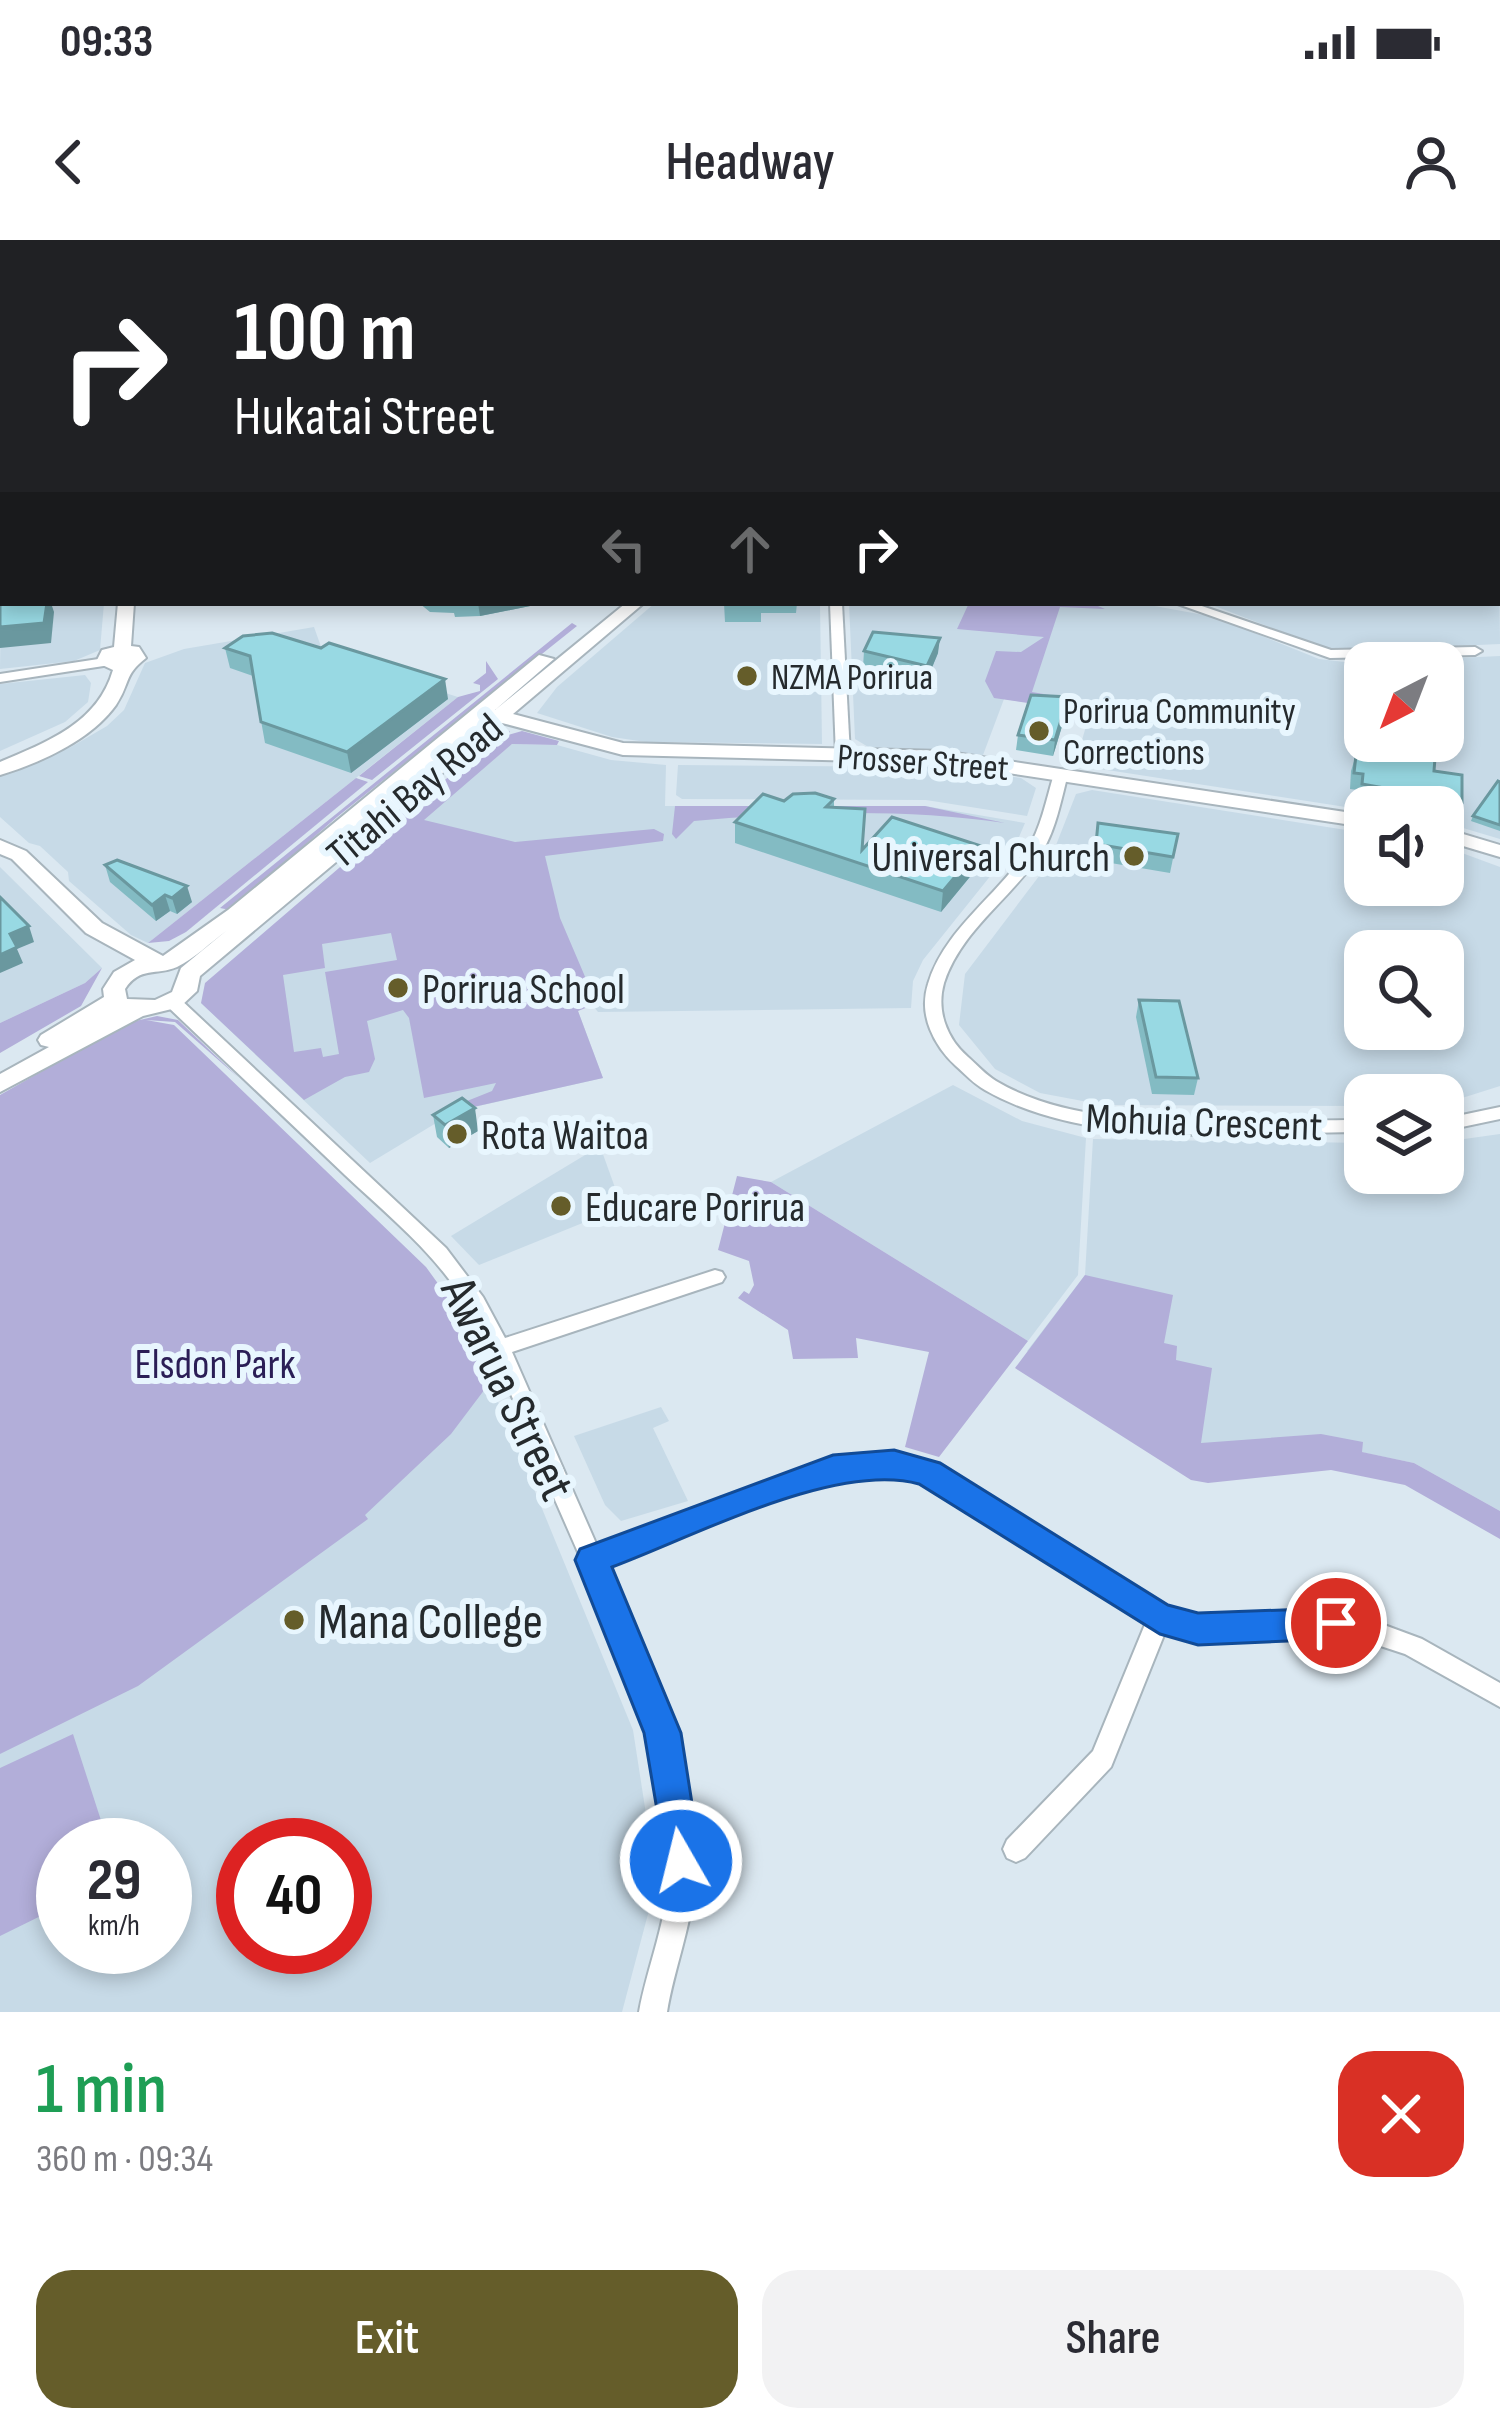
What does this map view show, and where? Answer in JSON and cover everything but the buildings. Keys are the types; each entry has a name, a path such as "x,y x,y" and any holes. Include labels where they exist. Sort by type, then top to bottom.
{"main road":[{"path":"0,765 71,737 111,699 125,606"},
{"name":"Titahi Bay Road","path":"492,714 610,606"},
{"name":"Titahi Bay Road","path":"172,965 632,606"},
{"name":"Prosser Street","path":"492,714 594,744 644,752 943,757 1344,818"},
{"path":"0,827 9,851 94,928 107,930 135,954 172,965 190,985 173,1002 125,995 0,1068"},
{"path":"1464,840 1500,851"},
{"path":"94,928 93,936 116,962 125,995"},
{"path":"0,1084 125,995 136,966 172,965"}],"street":[{"path":"836,606 843,754"},
{"path":"1190,606 1330,654 1475,651"},
{"path":"0,678 116,659"},
{"name":"Mohuia Crescent","path":"1061,774 1041,840 936,980 935,1019 952,1053 997,1091 1038,1109 1078,1119 1344,1125"},
{"name":"Awarua Street","path":"173,1002 439,1253 475,1298 500,1348 658,1720 675,1808 681,1903 653,2012"},
{"path":"1464,1121 1500,1113"},
{"path":"500,1348 715,1277"},
{"path":"592,1560 833,1468 894,1463 955,1486 1160,1618 1198,1629 1317,1621 1362,1628 1424,1651 1500,1696"},
{"path":"1016,1849 1102,1759 1160,1618"}],"shaded area":[{"path":"1,606 104,606 100,650 74,661 0,669"},
{"path":"652,606 820,606 822,744 646,742 612,737 537,713 557,687"},
{"path":"849,606 1154,606 1215,617 1319,659 1344,662 1344,762 1464,762 1464,658 1500,656 1500,839 1464,828 1464,786 1344,786 1344,807 1075,765 1090,712 1004,699 983,755 870,748 855,739"},
{"path":"1215,606 1500,606 1500,644 1344,642 1344,651 1316,645"},
{"path":"314,627 324,655 458,697 148,943 131,935 69,881 68,872 40,846 29,843 0,817 0,775 71,747 107,726 124,710 145,663 184,649"},
{"path":"85,675 91,683 88,702 65,722 0,751 0,684"},
{"path":"512,744 557,745 611,760 666,765 665,806 925,806 1025,823 1016,844 923,960 913,981 911,1008 598,1012 593,1006 582,1006 578,1011 603,1078 456,1111 370,1163 201,1003"},
{"path":"678,765 934,767 1021,778 1036,788 1027,816 926,800 682,799 676,795"},
{"path":"1092,790 1344,830 1344,906 1464,906 1464,854 1500,867 1500,1086 1464,1097 1464,1074 1344,1074 1344,1106 1104,1105 1040,1093 995,1069 959,1025 965,974 1049,863 1076,794"},
{"path":"0,867 102,968 85,983 0,1023"},
{"path":"953,1085 1022,1121 1086,1138 1078,1275 1028,1341 771,1182"},
{"path":"1500,1134 1500,1511 1414,1463 1317,1443 1209,1456 1027,1351 1085,1275 1093,1139 1344,1143 1344,1194 1464,1194 1464,1139"},
{"name":"Educare Porirua","path":"600,1146 622,1207 479,1265 451,1236"},
{"name":"Mana College","path":"0,1259 490,1382 633,1730 652,1853 652,1899 622,2012 0,2012"},
{"path":"661,1407 669,1421 653,1428 688,1501 621,1521 605,1505 574,1436"}],"green space":[{"path":"968,606 1098,606 1105,609 1060,607 1032,692 1167,715 1177,725 994,698 985,681 996,651 1021,652 1044,637 957,629"},
{"path":"572,623 577,626 337,817 230,910 220,908"},
{"path":"486,661 498,679 372,780 359,776 458,697 480,691 480,685 473,683 486,673"},
{"name":"Porirua School","path":"510,731 508,735 522,731 559,741 557,745 512,744 424,820 515,842 654,829 664,834 663,841 545,856 560,918 592,993 593,1005 578,1011 603,1078 469,1108 467,1101 492,1091 496,1083 424,1098 409,1018 403,1010 367,1021 375,1059 369,1072 345,1077 304,1100 201,1003 205,983 410,807 500,737 472,752","holes":["391,933 397,960 325,972 339,1054 323,1057 321,1048 294,1052 283,975 325,968 322,944"]},
{"path":"356,778 368,782 186,932 169,941 148,943"},
{"path":"675,806 925,806 1005,823 888,813 772,815 694,821 676,839 672,834"},
{"path":"102,968 81,1006 0,1053 0,1023 85,983"},
{"name":"Elsdon Park","path":"157,1016 178,1020 239,1078 175,1022 146,1020 174,1025 426,1267 460,1314 491,1381 451,1434 365,1515 368,1519 138,1686 0,1754 0,1095 127,1023"},
{"path":"737,1176 771,1182 1028,1341 939,1457 905,1447 929,1352 856,1338 858,1358 793,1359 788,1330 738,1298 744,1291 749,1294 754,1285 749,1261 718,1250"},
{"path":"1085,1275 1173,1295 1164,1343 1177,1346 1176,1360 1212,1368 1201,1443 1321,1434 1363,1442 1362,1452 1414,1463 1500,1511 1500,1539 1405,1485 1331,1470 1208,1483 1191,1480 1015,1368"},
{"path":"73,1734 100,1818 36,1818 36,1918 0,1936 0,1768"}],"place":[{"name":"NZMA Porirua","path":"747,676"},
{"name":"Porirua Community Corrections","path":"1039,731"},
{"name":"Universal Church","path":"1134,856"},
{"name":"Porirua School","path":"398,988"},
{"name":"Rota Waitoa","path":"457,1134"},
{"name":"Educare Porirua","path":"561,1206"},
{"name":"Mana College","path":"294,1620"}],"route":[{"path":"681,1861 662,1733 621,1622 592,1560 833,1468 872,1462 928,1472 1160,1618 1198,1629 1336,1623"}]}
